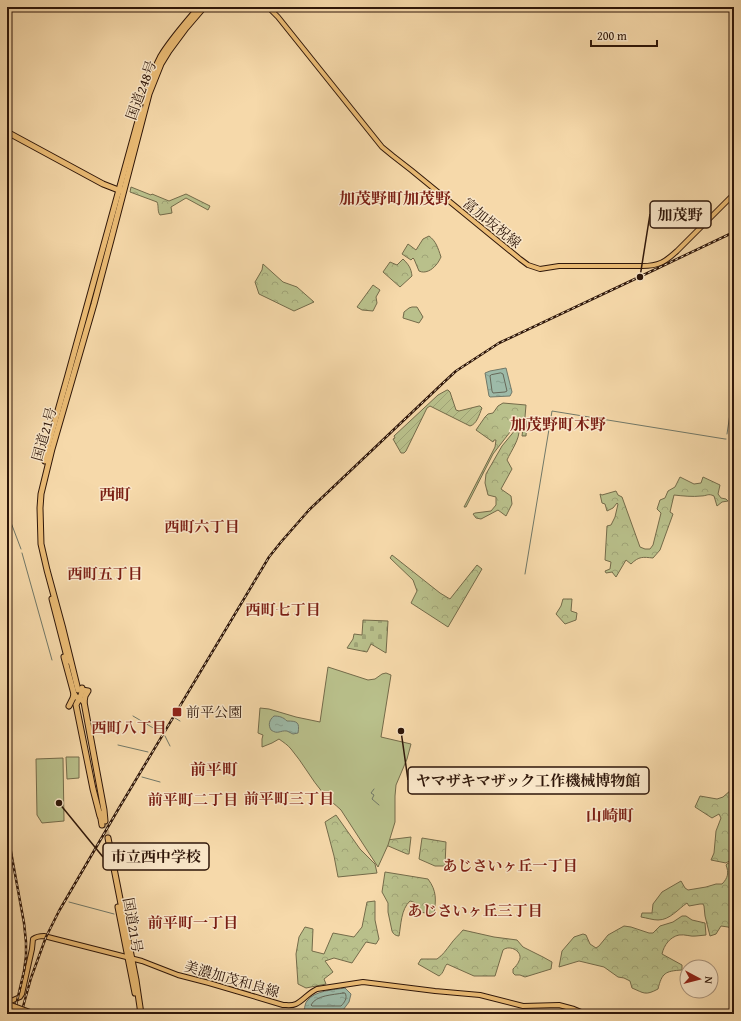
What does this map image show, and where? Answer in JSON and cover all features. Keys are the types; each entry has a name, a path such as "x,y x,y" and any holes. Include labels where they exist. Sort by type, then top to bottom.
{"highway":[{"name":"国道248号","path":"121,191 146,93 153,73 167,47 199,7"},
{"name":"国道248号","path":"121,191 154,80 161,64 186,28 204,7"},
{"path":"9,133 96,180 121,191"},
{"name":"国道21号","path":"77,691 64,628 41,544 41,494 44,477 94,304 121,191"},
{"name":"国道21号","path":"77,691 52,609 52,601 38,545 38,494 48,446 121,191"},
{"path":"77,691 81,695 78,698"},
{"path":"77,691 76,698 82,700 80,705 93,789 100,816 104,823 104,810 80,705 88,691 77,691"},
{"path":"77,691 69,706 80,705"},
{"name":"国道21号","path":"106,839 141,1014"},
{"name":"国道21号","path":"129,958 138,1014"},
{"path":"7,1010 8,1002 34,1014"},
{"path":"7,1010 12,1014"},
{"path":"7,1010 18,1014"},
{"path":"7,1010 22,1014"}],"main road":[{"name":"富加坂祝線","path":"268,7 278,17 382,147 507,249 528,265 535,268 540,269 559,266 642,266 662,263 678,251 734,194"},
{"name":"美濃加茂和良線","path":"8,1002 20,997 22,994 33,939 36,936 44,936 129,958 178,975 283,1005 297,1004 317,989 363,982 480,995 523,1006 559,1005 586,1014"}],"green space":[{"path":"131,187 169,201 186,194 210,206 208,210 186,198 171,207 172,213 160,215 157,202 130,192"},
{"path":"429,236 435,242 441,257 428,271 421,272 419,271 413,258 411,260 402,254 408,244 416,250 423,239"},
{"path":"403,259 407,263 412,276 400,287 383,272 390,262 397,265"},
{"path":"263,264 283,282 297,287 314,302 294,311 259,294 255,282 262,270"},
{"path":"373,285 380,290 376,297 377,303 373,311 362,310 357,307"},
{"path":"412,307 417,307 423,317 419,323 403,318 404,312"},
{"path":"447,390 450,392 456,410 459,411 479,406 482,408 476,421 470,426 430,406 427,408 406,451 401,453 393,439 395,438 394,436 438,395"},
{"path":"503,403 526,405 526,436 522,436 523,428 517,423 493,454 466,507 464,507 495,447 496,440 493,442 476,430 488,414 493,413 498,406"},
{"path":"517,428 519,429 518,437 507,460 512,469 501,489 511,496 512,504 506,516 498,510 481,519 476,518 473,514 491,511 496,505 496,497 488,495 485,483 486,474 502,446"},
{"path":"680,477 694,484 701,483 703,477 720,485 718,494 721,498 728,501 722,502 717,506 714,496 712,495 674,495 670,512 673,514 660,550 653,558 641,558 631,564 626,560 616,577 612,572 606,573 605,571 610,569 611,562 605,560 607,526 611,525 615,517 618,504 617,503 613,508 607,511 605,504 602,503 600,494 602,495 616,491 618,495 622,497 640,547 650,549 653,545 661,513 657,509 660,500 665,498 668,491 675,487"},
{"path":"392,555 440,593 450,599 477,565 482,569 448,627 411,603 417,591 413,580 390,558"},
{"path":"563,599 572,599 571,611 577,613 576,620 565,624 556,614"},
{"path":"363,620 388,621 386,653 371,644 367,652 347,648 353,639 354,634 362,635"},
{"name":"前平公園","path":"328,667 368,680 375,679 386,673 391,675 381,737 411,744 407,759 396,785 395,822 388,845 378,867 341,810 329,800 290,748 279,739 262,747 263,735 258,733 260,708 320,722"},
{"path":"66,757 79,757 79,778 67,779"},
{"path":"63,758 64,821 42,823 37,815 36,759"},
{"path":"732,784 734,786 734,858 726,863 711,860 714,853 716,831 721,818 719,814 712,818 695,807 700,796 717,799 723,797 731,790"},
{"path":"336,815 360,849 375,864 377,873 338,877 325,822"},
{"path":"411,837 409,854 386,845 387,840"},
{"path":"422,838 446,842 445,866 435,866 419,859"},
{"path":"734,861 734,930 721,926 716,934 710,936 703,904 689,906 687,903 662,920 641,917 642,913 652,913 653,904 662,892 681,881 688,890 722,884 726,880 726,865"},
{"path":"385,872 428,879 434,892 434,914 419,912 415,904 410,901 403,913 399,936 395,935 392,931 388,912 388,903 382,892"},
{"path":"375,901 375,920 379,939 376,944 366,942 352,963 334,958 325,961 333,972 324,979 326,984 306,988 298,984 296,954 299,937 305,927 313,929 312,951 324,954 333,933 354,937 362,927 367,902"},
{"path":"682,916 686,916 692,920 705,923 706,935 679,935 668,942 662,954 679,963 679,970 665,974 661,979 658,989 654,991 645,993 632,988 630,981 618,977 604,967 579,961 559,967 562,951 574,937 583,934 586,935 590,944 596,948 608,935 624,926 653,933 660,926 673,922"},
{"path":"463,930 494,937 517,940 523,947 552,962 551,969 525,977 515,975 513,973 513,969 519,962 520,955 512,948 506,948 503,950 495,976 474,976 447,964 439,976 418,964 421,959 437,959"}],"water":[{"path":"506,368 512,392 510,396 490,397 485,373"},
{"path":"274,716 297,723 299,726 298,733 293,734 287,731 275,732 271,730 270,723"},
{"path":"345,988 351,994 349,1002 343,1010 304,1010 306,1002 310,997 325,991"}],"waterway":[{"path":"727,434 731,407 734,406"},
{"path":"525,574 552,411 726,439"},
{"path":"7,512 21,549"},
{"path":"22,553 52,660"},
{"path":"133,716 160,732"},
{"path":"175,718 180,721"},
{"path":"165,736 170,746"},
{"path":"118,745 148,752"},
{"path":"142,777 160,782"},
{"path":"374,789 371,793 374,795 372,799 379,805"},
{"path":"69,902 114,914"}],"tunnel":[{"path":"105,823 108,838"}],"railway":[{"path":"21,1014 31,978 46,937 59,911 269,557 309,510 456,371 499,343 734,232"},
{"path":"7,830 24,923 26,942 24,971 14,1014"}],"place":[{"name":"加茂野","path":"640,277"},
{"name":"前平公園","path":"177,712"},
{"name":"ヤマザキマザック工作機械博物館","path":"401,731"},
{"name":"市立西中学校","path":"59,803"}],"district":[{"name":"加茂野町加茂野","path":"395,198"},
{"name":"加茂野町木野","path":"558,424"},
{"name":"西町","path":"115,494"},
{"name":"西町六丁目","path":"202,526"},
{"name":"西町五丁目","path":"105,573"},
{"name":"西町七丁目","path":"283,609"},
{"name":"西町八丁目","path":"129,727"},
{"name":"前平町","path":"214,769"},
{"name":"前平町三丁目","path":"289,798"},
{"name":"前平町二丁目","path":"193,799"},
{"name":"山崎町","path":"610,815"},
{"name":"あじさいヶ丘一丁目","path":"510,865"},
{"name":"あじさいヶ丘三丁目","path":"475,910"},
{"name":"前平町一丁目","path":"193,922"}]}
